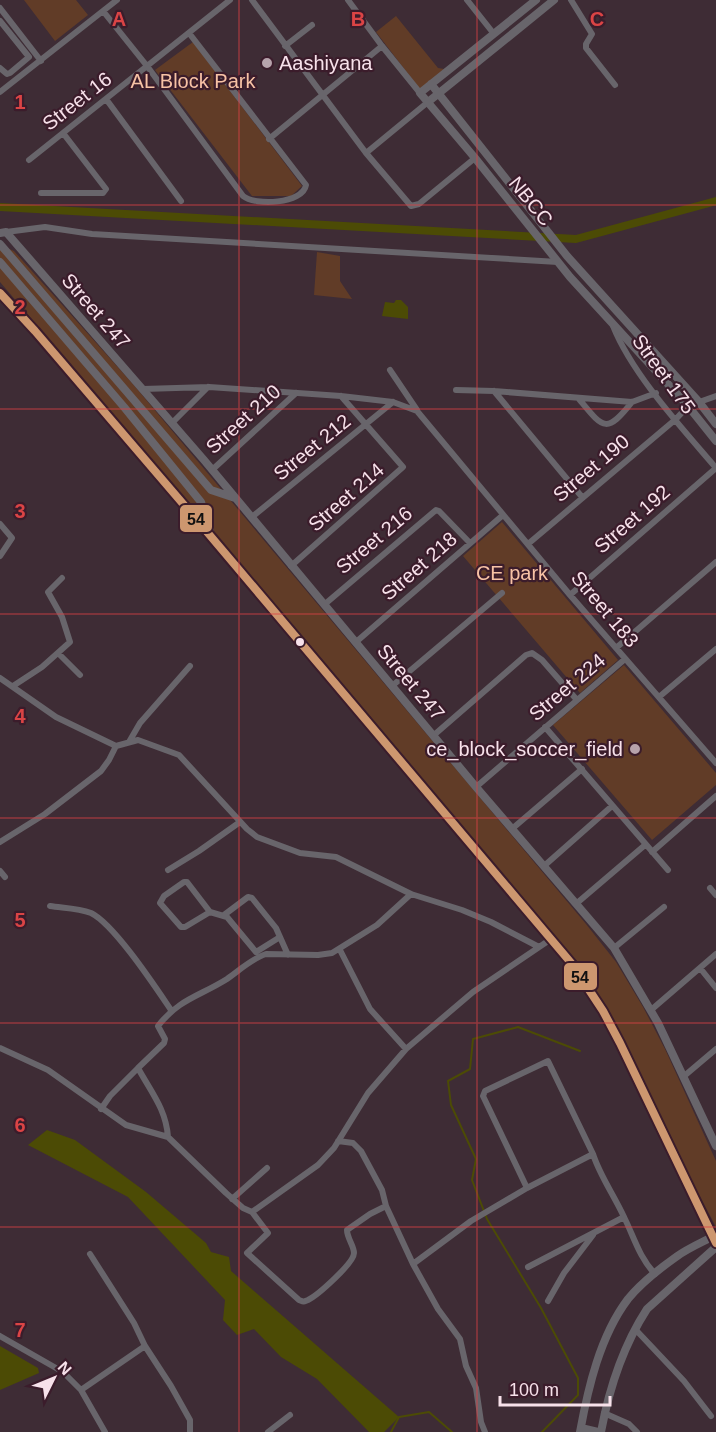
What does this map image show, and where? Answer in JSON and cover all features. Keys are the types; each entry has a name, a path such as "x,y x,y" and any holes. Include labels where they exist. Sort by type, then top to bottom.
{"street":[{"path":"0,92 117,0"},
{"name":"Street 16","path":"29,160 230,0"},
{"path":"252,0 366,153 411,206 419,204 475,158"},
{"path":"467,0 494,34"},
{"path":"352,1 382,46 420,93 536,0"},
{"path":"366,153 554,0"},
{"path":"571,0 592,34 586,48 615,85"},
{"path":"0,8 41,61"},
{"path":"103,11 247,200 291,200 301,196 306,185 189,33"},
{"path":"0,21 29,56 26,61 7,74 0,68"},
{"path":"285,46 312,24"},
{"path":"269,139 382,46"},
{"path":"26,61 32,68"},
{"path":"14,70 19,78"},
{"path":"431,84 567,256 699,402 716,424"},
{"name":"NBCC","path":"420,93 557,260 688,406 716,441"},
{"path":"106,99 181,201"},
{"path":"41,193 103,193 106,189 63,133"},
{"path":"3,233 45,227 92,234 557,260"},
{"name":"Street 247","path":"3,233 36,267 143,389 614,948 651,1010 716,1146"},
{"path":"545,244 554,240"},
{"path":"0,244 211,490 236,498"},
{"path":"0,262 124,407 201,502 211,537"},
{"path":"0,293 36,331 572,964 603,1011 620,1043 715,1240"},
{"name":"Street 175","path":"613,324 621,345 716,468"},
{"path":"390,370 417,411"},
{"path":"172,423 209,387"},
{"name":"Street 183","path":"143,389 209,387 341,396 393,402 417,411 570,595 716,763"},
{"path":"456,390 632,402 656,393"},
{"path":"494,392 582,496"},
{"name":"Street 210","path":"212,470 296,393"},
{"name":"Street 214","path":"291,566 403,467 341,396"},
{"path":"688,406 716,396"},
{"path":"579,399 596,420 603,424 611,424 618,420 632,402"},
{"name":"Street 212","path":"252,517 393,402"},
{"name":"Street 190","path":"528,544 582,496 676,419 688,406"},
{"name":"Street 192","path":"570,595 716,468"},
{"name":"Street 216","path":"325,604 436,510 470,543"},
{"name":"Street 218","path":"356,642 504,514"},
{"path":"0,524 12,538 0,556"},
{"path":"616,648 716,562"},
{"path":"12,686 69,645 70,639 62,616 48,592 62,578"},
{"path":"392,686 502,593"},
{"path":"659,697 716,650"},
{"path":"434,735 526,655 532,653 542,660 577,700"},
{"path":"59,654 80,675"},
{"name":"Street 224","path":"476,787 626,659"},
{"path":"129,742 140,723 190,666"},
{"path":"0,678 56,717 116,746 145,741 179,754 240,822 258,837 300,853 336,857 411,894 491,922 539,947"},
{"path":"545,727 668,870"},
{"path":"0,842 45,814 101,771 116,746"},
{"path":"513,828 582,769"},
{"path":"652,852 716,796"},
{"path":"544,866 612,806"},
{"path":"168,870 240,822"},
{"path":"577,903 645,845"},
{"path":"210,912 185,927 181,927 160,903 164,896 184,882 188,882 210,912 224,915 256,952 280,937"},
{"path":"710,888 716,896"},
{"path":"101,1109 110,1096 164,1042 165,1039 158,1026 171,1010 182,1002 225,980 259,956 266,954 318,955 340,950 377,925 411,894"},
{"path":"224,915 250,897 261,907 276,928 288,956"},
{"path":"50,906 79,910 94,915 138,962 171,1010"},
{"path":"614,948 664,907"},
{"path":"252,1212 318,1165 338,1141 368,1093 406,1049 473,992 551,939"},
{"path":"340,950 370,1009 406,1049"},
{"path":"651,1010 716,954"},
{"path":"700,968 716,988"},
{"path":"0,1048 48,1071 126,1125 168,1137 232,1199 247,1211 252,1212 268,1233 247,1253 267,1273 303,1302 330,1284 352,1258 354,1252 347,1230 386,1206"},
{"path":"683,1077 716,1049"},
{"path":"527,1188 484,1098 485,1091 550,1061 638,1251 655,1274"},
{"path":"138,1068 163,1111 167,1122 168,1137"},
{"path":"338,1141 353,1143 362,1150 382,1190 386,1206 413,1264 438,1309 460,1339 466,1366 476,1388 481,1422 485,1432"},
{"path":"413,1264 485,1213 527,1188 593,1154"},
{"path":"232,1199 267,1168"},
{"path":"528,1267 624,1217"},
{"path":"548,1301 564,1273 594,1232"},
{"path":"715,1240 647,1309 635,1329 614,1378 599,1432 580,1430 604,1343 630,1297 677,1255 715,1240"},
{"path":"90,1254 171,1386 190,1420 190,1432"},
{"path":"635,1329 684,1382 711,1416"},
{"path":"0,1336 63,1372 81,1390 105,1432"},
{"path":"81,1390 145,1346"},
{"path":"604,1413 629,1424 637,1432"},
{"path":"268,1432 290,1415"}],"green space":[{"path":"24,0 76,0 88,15 55,41"},
{"path":"396,16 438,68 444,69 422,92 376,32"},
{"name":"AL Block Park","path":"193,42 302,186 291,196 252,196 155,70"},
{"path":"0,245 14,251 132,383 616,962 665,1049 716,1161 716,1227 668,1136 614,1022 590,983 563,946 327,665 0,282"},
{"path":"317,252 340,256 340,281 352,299 314,295"},
{"name":"CE park","path":"502,522 618,660 580,693 463,556"},
{"name":"ce_block_soccer_field","path":"624,665 716,773 716,785 652,840 553,725"}],"shaded area":[{"path":"396,300 401,300 408,307 408,319 382,316 385,302 394,303"},
{"path":"47,1130 75,1140 146,1192 206,1243 211,1252 229,1257 231,1271 399,1417 384,1432 369,1432 317,1379 281,1357 254,1329 237,1335 223,1320 225,1300 128,1197 28,1145"},
{"path":"0,1346 38,1368 39,1373 0,1390"}],"waterway":[{"path":"0,207 576,239 716,201"},
{"path":"542,1432 578,1395 578,1378 541,1308 487,1219 472,1180 476,1159 451,1105 448,1081 470,1069 473,1039 518,1027 580,1051"},
{"path":"391,1432 399,1417 429,1412 452,1432"}],"transit line":[{"name":"54","path":"0,293 202,526 572,964 603,1011 620,1043 716,1243"}],"place":[{"name":"Aashiyana","path":"267,63"},
{"name":"ce_block_soccer_field","path":"635,749"}]}
